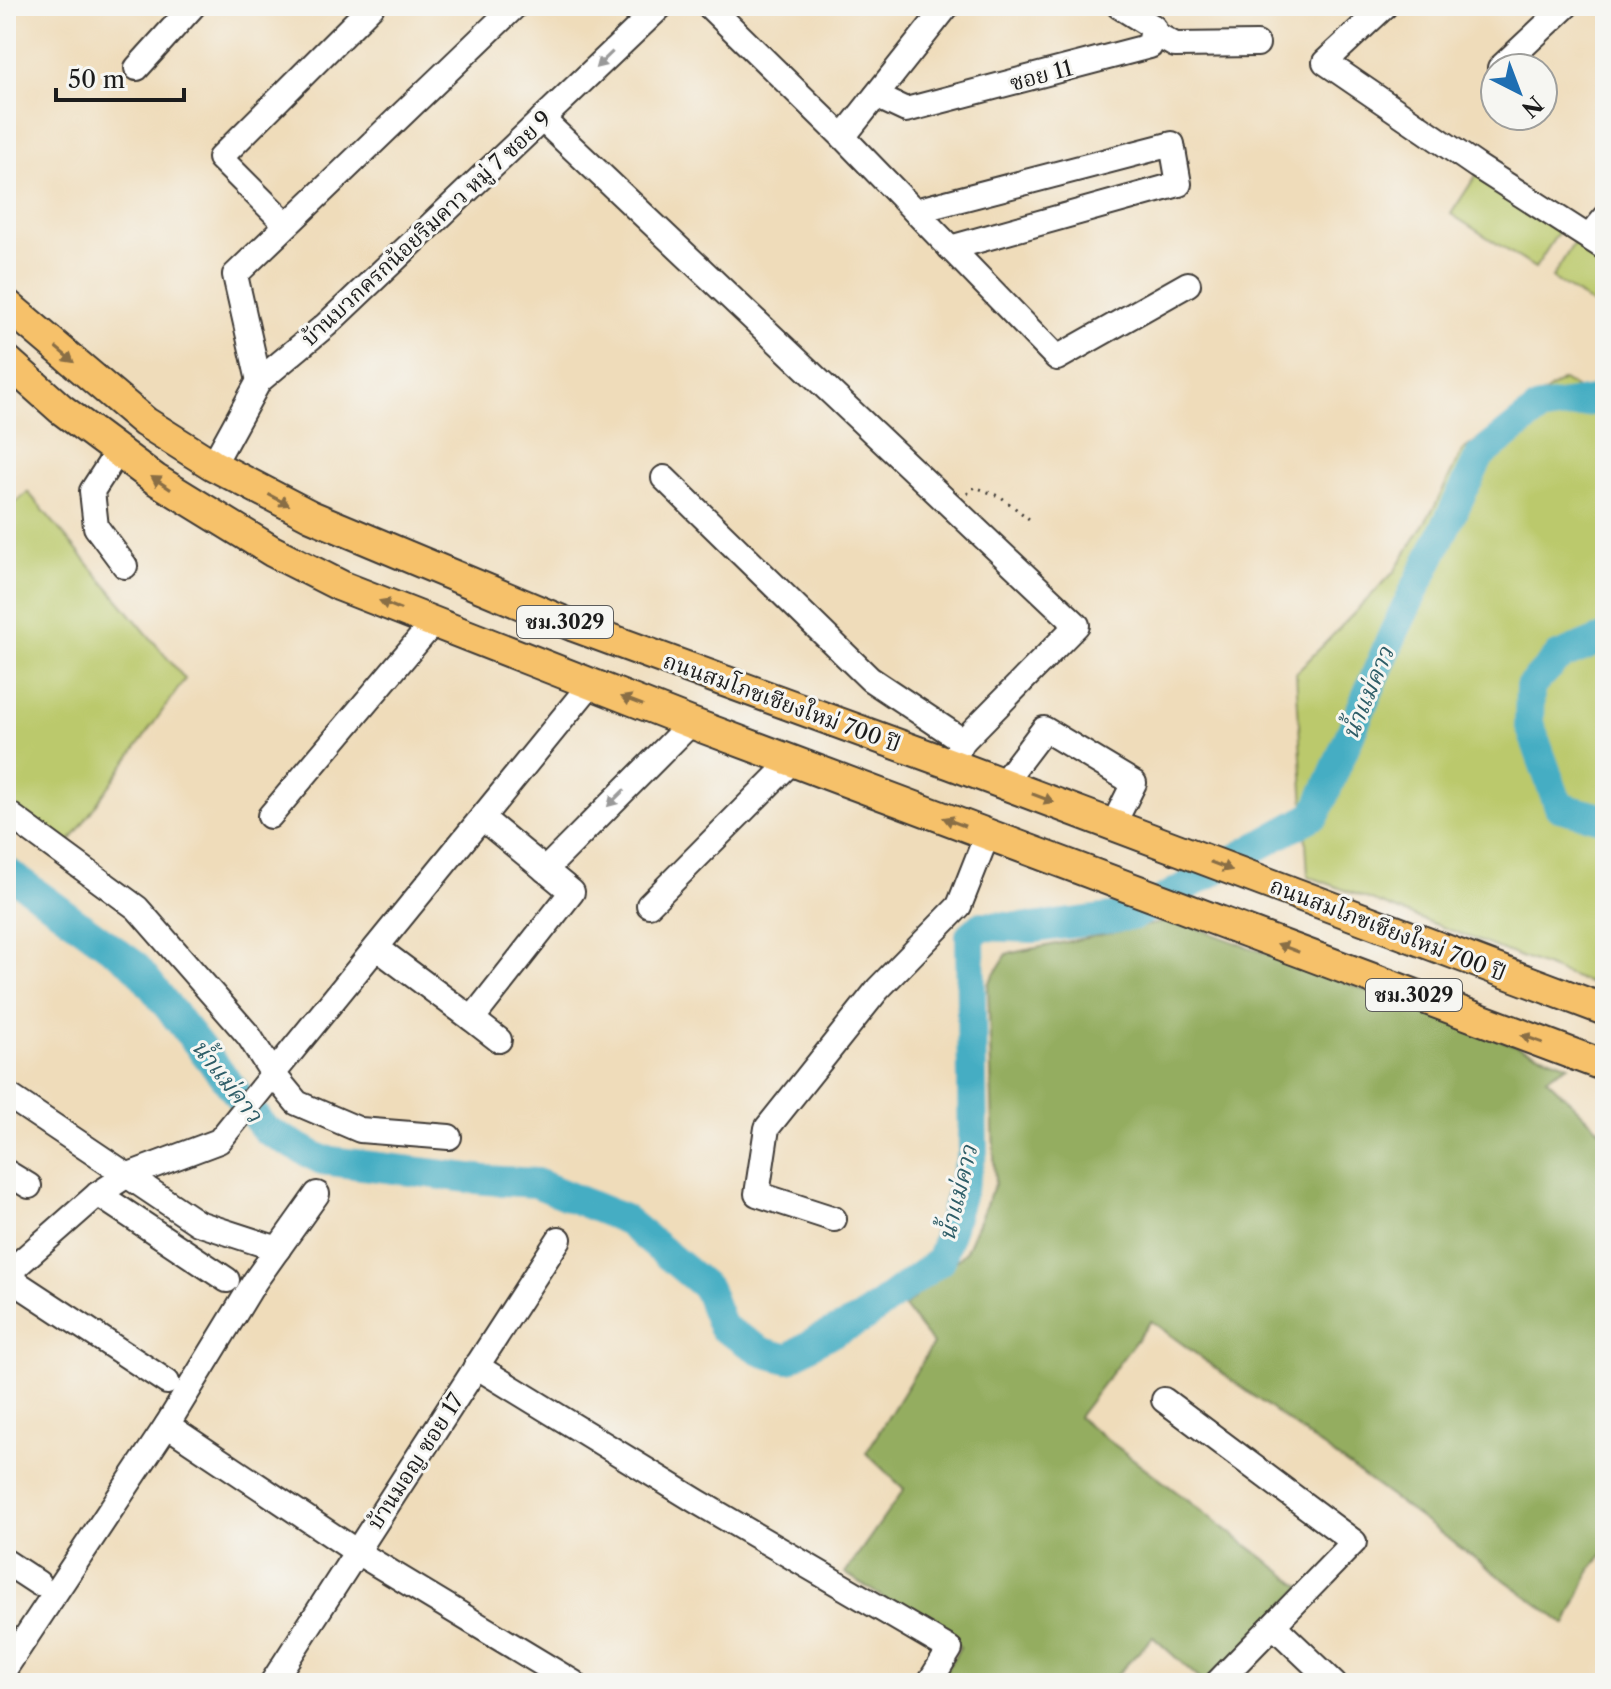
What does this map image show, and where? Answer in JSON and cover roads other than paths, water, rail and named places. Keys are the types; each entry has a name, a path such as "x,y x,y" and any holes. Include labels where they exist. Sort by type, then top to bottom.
{"main road":[{"name":"ถนนสมโภชเชียงใหม่ 700 ปี","path":"6,304 145,422 213,465 311,516 574,626 957,752 1003,783 1605,1010"},
{"name":"ชม.3029","path":"6,360 61,409 155,479 272,551 341,586 590,685 1605,1066"}],"street":[{"path":"137,68 193,6"},
{"path":"286,224 220,158 372,6"},
{"path":"259,381 235,275 515,6"},
{"name":"บ้านบวกครกน้อยริมคาว หมู่ 7 ซอย 9","path":"213,465 259,381 326,325 661,6"},
{"path":"709,6 843,137 1057,358 1188,284"},
{"path":"843,137 947,6"},
{"path":"1119,6 1153,27 1152,32 1175,45 1257,44"},
{"path":"1385,6 1325,62 1477,166 1600,235"},
{"path":"1517,52 1566,6"},
{"name":"ซอย 11","path":"876,96 906,110 1150,46 1152,32"},
{"path":"542,119 1077,625 957,752 870,679 664,478"},
{"path":"915,211 1172,144 1179,184 950,248"},
{"path":"118,451 92,491 96,527 125,566"},
{"path":"270,816 433,623"},
{"path":"167,1382 6,1275 98,1194 126,1176 219,1141 590,685"},
{"path":"545,870 691,723"},
{"path":"1003,783 1044,729 1134,783 1113,825"},
{"path":"649,905 793,760"},
{"path":"6,812 137,908 249,1036 269,1080 297,1103 360,1130 449,1137"},
{"path":"472,1019 572,892 482,818"},
{"path":"834,1219 757,1194 767,1128 878,989 959,906 987,835"},
{"path":"377,948 499,1040"},
{"path":"6,1094 198,1223 278,1249"},
{"path":"6,1172 29,1186"},
{"path":"98,1194 227,1280"},
{"path":"6,1667 167,1425 255,1281 317,1194"},
{"name":"บ้านมอญ ซอย 17","path":"272,1683 559,1239"},
{"path":"476,1366 698,1502 950,1649 929,1683"},
{"path":"1164,1400 1354,1542 1217,1683"},
{"path":"167,1425 357,1552 574,1683"},
{"path":"6,1562 38,1583"},
{"path":"1274,1626 1334,1683"}],"waterway":[{"name":"น้ำแม่คาว","path":"6,871 135,965 266,1130 322,1160 485,1180 536,1183 624,1219 707,1288 722,1327 763,1352 788,1359 817,1340 862,1319 941,1260 973,1151 970,936 982,926 1034,928 1135,915 1316,814 1394,632 1480,456 1539,409 1605,399"},
{"name":"น้ำแม่คาว","path":"1605,638 1558,657 1530,687 1529,723 1559,807 1605,819"}]}
